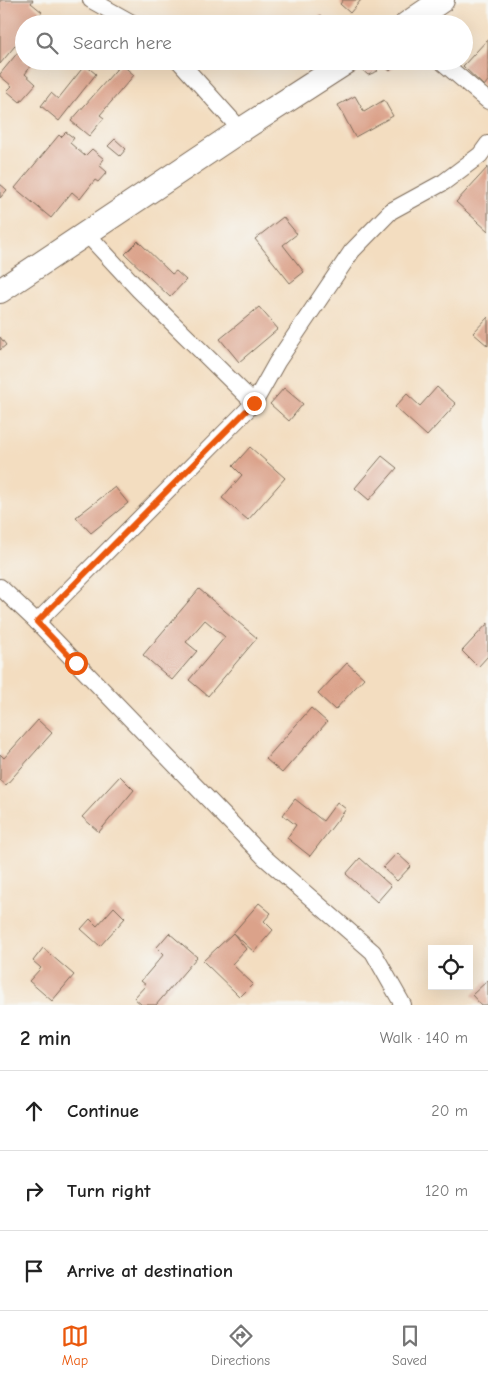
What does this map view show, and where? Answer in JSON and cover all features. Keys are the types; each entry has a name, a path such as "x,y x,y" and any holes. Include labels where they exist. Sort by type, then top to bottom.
{"street":[{"path":"91,0 118,15"},
{"path":"420,15 439,1"},
{"path":"187,70 241,130"},
{"path":"0,291 334,70"},
{"path":"452,70 488,101"},
{"path":"37,622 254,403 277,362 352,251 391,211 444,182 480,155 488,144"},
{"path":"86,233 139,290 254,403"},
{"path":"0,587 37,622 259,852 373,952 403,1005"}],"building":[{"path":"0,0 33,0 31,3 42,12 40,15 15,15 15,46 0,64"},
{"path":"343,0 361,0 350,13 340,4"},
{"path":"488,39 488,81 484,86 467,70 473,70 473,55"},
{"path":"15,56 15,70 28,70 25,74 36,84 20,102 7,91 12,86 0,74"},
{"path":"81,70 91,70 96,74 59,121 41,106 51,93 58,99"},
{"path":"116,70 128,70 134,75 100,115 104,118 89,136 71,121"},
{"path":"362,70 378,71 368,75"},
{"path":"355,96 364,112 384,100 393,116 355,137 338,105"},
{"path":"66,132 74,138 70,143 85,156 92,149 104,159 99,165 107,172 98,182 95,180 80,199 72,192 51,218 15,188 59,135 61,137"},
{"path":"115,139 126,149 120,156 108,146"},
{"path":"488,167 488,231 456,202"},
{"path":"0,184 7,190 0,198"},
{"path":"283,217 297,234 283,245 304,272 290,283 255,239"},
{"path":"138,241 172,274 176,271 186,280 170,297 125,254"},
{"path":"259,307 278,329 239,362 220,339"},
{"path":"488,317 488,346 473,333"},
{"path":"0,337 6,345 0,350"},
{"path":"437,387 456,404 427,436 395,407 407,394 420,406"},
{"path":"284,388 303,404 289,421 270,404"},
{"path":"250,447 285,478 248,520 222,498 242,475 233,466"},
{"path":"382,456 397,468 369,500 355,488"},
{"path":"115,487 128,503 91,533 76,517"},
{"path":"199,589 257,638 208,696 189,680 225,637 205,620 186,642 197,651 172,680 143,655"},
{"path":"488,623 488,656 478,667 462,651"},
{"path":"347,663 364,678 335,710 318,694"},
{"path":"311,708 327,722 282,773 266,759"},
{"path":"38,720 52,733 6,785 0,780 0,754 4,758"},
{"path":"120,776 134,790 99,832 82,817"},
{"path":"295,799 323,821 337,802 346,809 310,856 287,838 296,825 283,815"},
{"path":"397,853 411,866 397,881 383,868"},
{"path":"360,858 391,886 377,902 346,874"},
{"path":"259,903 271,913 264,921 273,930 254,952 233,933"},
{"path":"114,907 125,918 100,946 81,929 90,919 97,926"},
{"path":"169,933 197,957 156,1005 142,1005 134,998 146,985 141,981 164,954 157,947"},
{"path":"233,933 246,949 232,964 253,984 240,997 203,961"},
{"path":"43,948 74,975 52,1001 29,981 41,968 33,961"},
{"path":"488,980 488,1005 481,1005 472,995"}],"route":[{"path":"76,663 37,622 254,403"}]}
